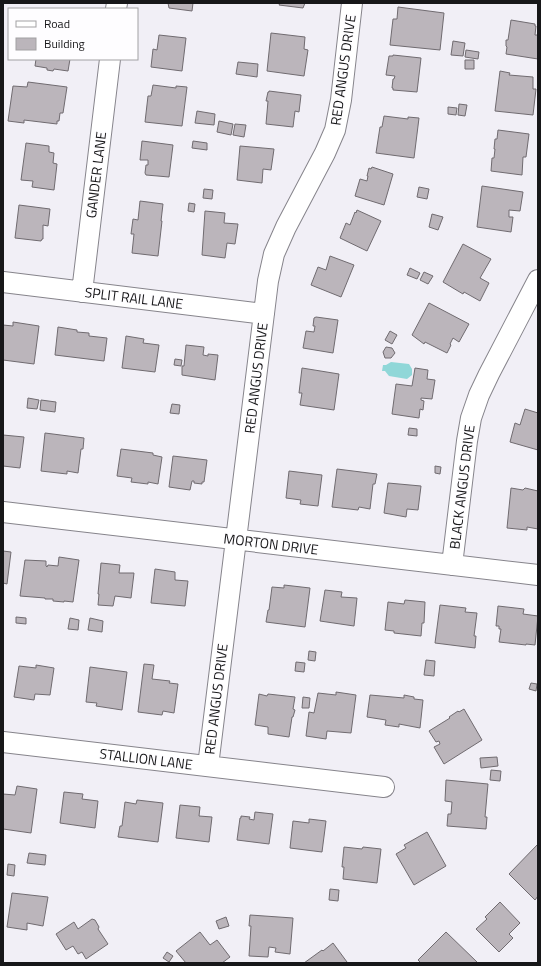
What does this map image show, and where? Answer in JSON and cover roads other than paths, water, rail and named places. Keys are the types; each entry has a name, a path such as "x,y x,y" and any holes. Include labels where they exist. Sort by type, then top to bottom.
{"street":[{"name":"RED ANGUS DRIVE","path":"208,766 268,281 274,254 286,227 325,154 335,130 341,100 352,3"},
{"name":"GANDER LANE","path":"82,292 110,60"},
{"name":"BLACK ANGUS DRIVE","path":"452,565 471,418 479,395 489,374 538,280"},
{"name":"SPLIT RAIL LANE","path":"3,282 264,314"},
{"name":"MORTON DRIVE","path":"3,512 538,575"},
{"name":"STALLION LANE","path":"3,742 384,787"}],"water":[{"path":"391,362 409,364 412,369 412,375 407,379 389,376 385,371 382,371 383,365"}]}
